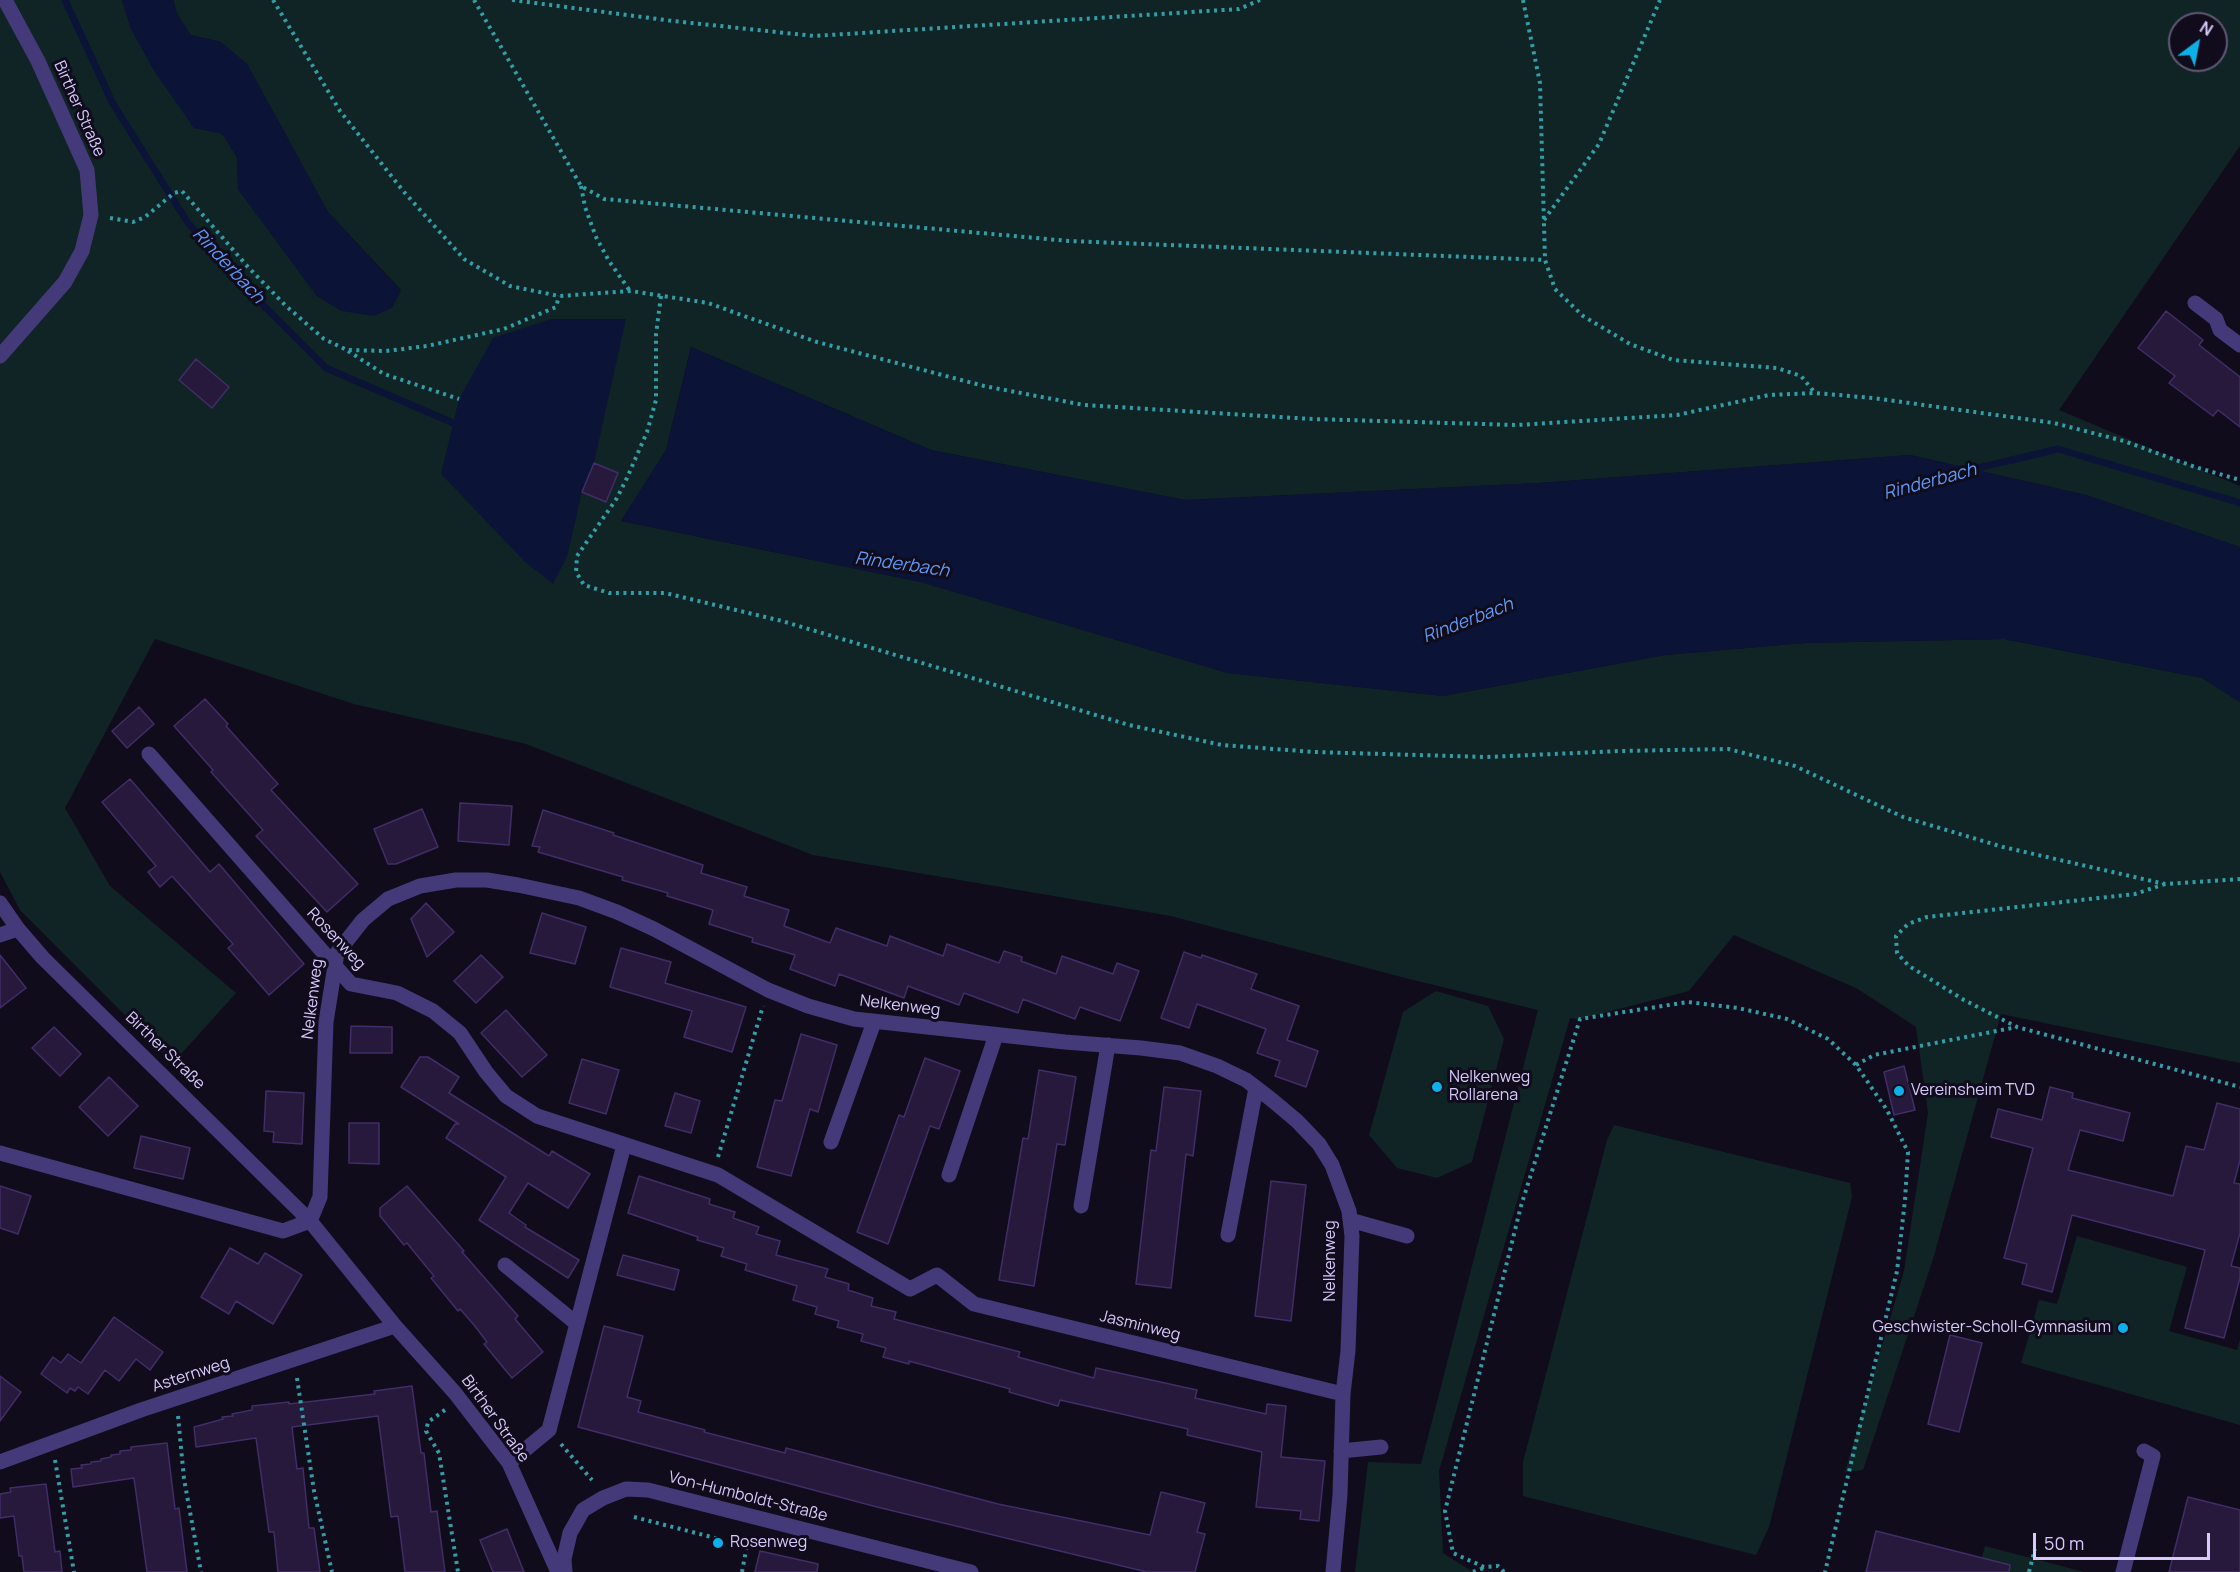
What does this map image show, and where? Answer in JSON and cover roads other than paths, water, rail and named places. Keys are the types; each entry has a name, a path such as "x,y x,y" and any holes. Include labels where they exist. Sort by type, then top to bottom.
{"street":[{"name":"Birther Straße","path":"0,356 65,282 82,251 91,215 87,170 38,61 5,0"},
{"path":"2195,303 2216,319 2220,330 2240,345"},
{"name":"Rosenweg","path":"149,754 351,984 397,993 433,1011 460,1034 506,1096 537,1116 716,1174 910,1289 937,1275"},
{"name":"Nelkenweg","path":"310,1221 320,1197 326,1022 333,965 347,937 363,920 388,899 420,886 456,880 487,880 549,890 589,902 654,929 768,990 808,1006 854,1019 1180,1053 1217,1066 1246,1080 1297,1121 1319,1144 1332,1165 1341,1187 1352,1236 1348,1351 1343,1394 1333,1572"},
{"name":"Birther Straße","path":"0,903 18,929 44,958 310,1221 395,1326 455,1393 509,1463 558,1572"},
{"path":"0,935 18,929"},
{"path":"831,1142 874,1022"},
{"path":"949,1175 996,1035"},
{"path":"1081,1206 1108,1045"},
{"path":"1228,1235 1256,1088"},
{"path":"509,1463 549,1431 624,1145"},
{"path":"0,1153 283,1230 310,1221"},
{"path":"1350,1220 1407,1236"},
{"path":"505,1265 577,1324"},
{"name":"Jasminweg","path":"937,1275 974,1304 1343,1394"},
{"name":"Asternweg","path":"0,1462 141,1410 395,1326"},
{"path":"1341,1451 1381,1448"},
{"path":"2117,1571 2133,1510 2153,1456 2144,1451"},
{"name":"Von-Humboldt-Straße","path":"565,1572 564,1559 570,1533 584,1510 603,1498 626,1489 648,1490 971,1572"}],"water":[{"path":"122,0 173,0 177,14 191,35 221,42 247,64 328,212 401,291 392,308 374,316 342,311 317,296 238,189 237,157 222,134 194,128 154,71 131,29"},
{"path":"551,319 626,319 594,463 582,492 567,557 553,584 525,562 441,474 459,399 493,338"},
{"path":"691,347 931,450 1185,500 1539,483 1910,455 2086,495 2240,547 2240,702 2202,678 2004,639 1805,643 1665,655 1443,696 1228,673 921,582 621,521 666,450"}],"waterway":[{"name":"Rinderbach","path":"65,0 113,104 188,223 253,295 326,368 460,426"},
{"name":"Rinderbach","path":"1965,471 2058,449 2240,503"}],"place":[{"name":"Nelkenweg Rollarena","path":"1437,1087"},
{"name":"Vereinsheim TVD","path":"1899,1091"},
{"name":"Geschwister-Scholl-Gymnasium","path":"2123,1328"},
{"name":"Rosenweg","path":"718,1543"}]}
